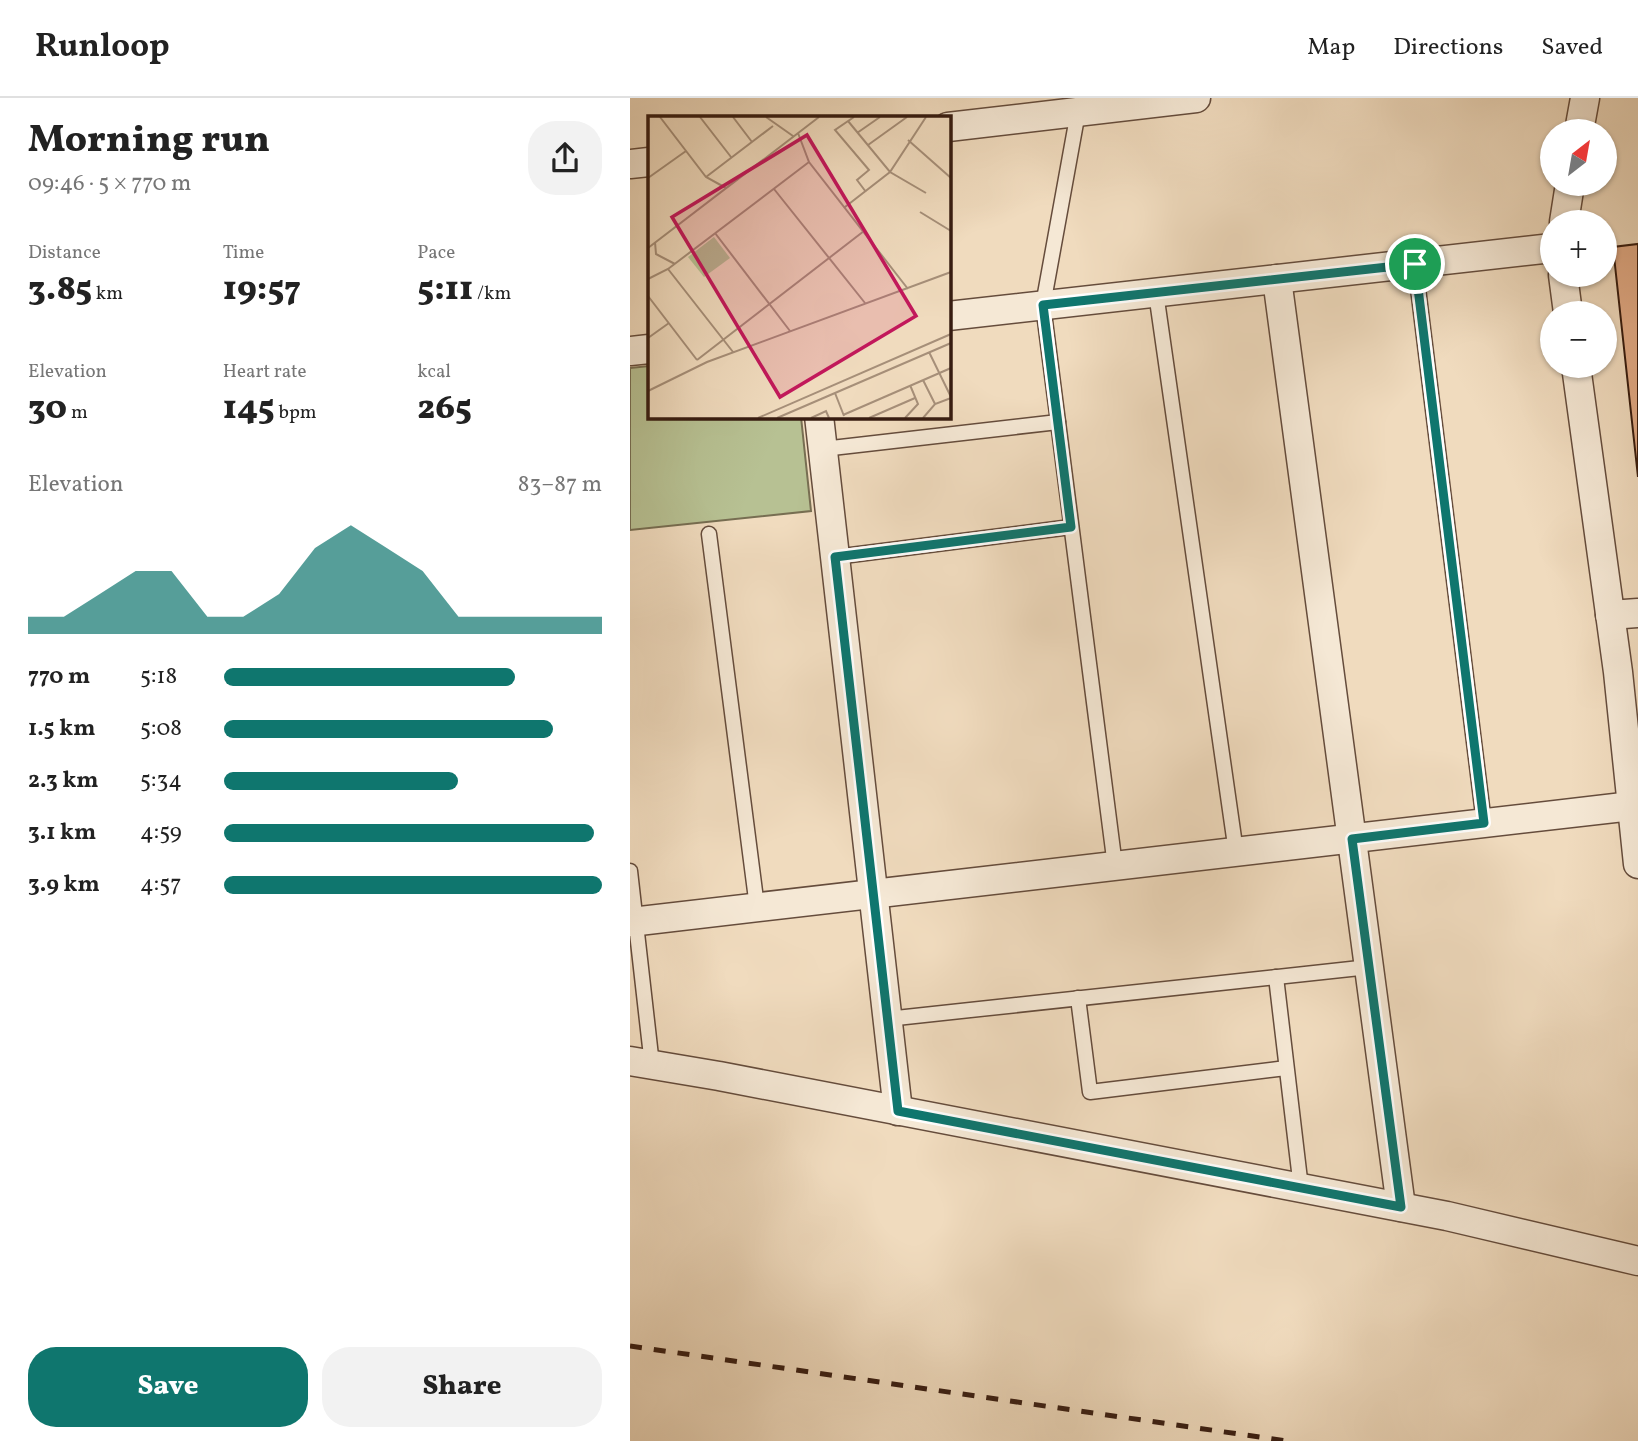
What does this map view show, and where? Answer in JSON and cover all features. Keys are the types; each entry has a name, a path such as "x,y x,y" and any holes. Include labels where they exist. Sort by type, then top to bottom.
{"street":[{"path":"950,126 1016,108 1078,112 1196,98"},
{"path":"1581,119 1585,98"},
{"path":"630,164 648,162"},
{"path":"950,316 1540,249"},
{"path":"1277,279 1401,1207"},
{"path":"630,351 648,349"},
{"path":"1578,378 1618,672 1638,864"},
{"path":"819,418 898,1111"},
{"path":"1610,615 1638,613"},
{"path":"633,922 1632,806"},
{"path":"641,1063 1447,1216 1638,1261"}],"lane":[{"path":"1078,112 1043,305 1115,866"},
{"path":"1415,264 1484,823"},
{"path":"1156,293 1236,852"},
{"path":"823,449 1058,422"},
{"path":"835,557 1071,527"},
{"path":"709,534 757,907"},
{"path":"630,871 641,1063"},
{"path":"887,1019 1369,967"},
{"path":"1276,977 1301,1188"},
{"path":"1078,998 1090,1092 1286,1068"}],"green space":[{"path":"648,366 648,418 801,418 811,511 630,530 630,368"}],"building":[{"path":"1638,244 1638,477 1617,284 1617,247"}],"railway":[{"path":"630,1346 1287,1441"}],"route":[{"path":"1415,264 1484,823 1352,839 1401,1207 898,1111 835,557 1071,527 1043,305 1415,264"}]}
